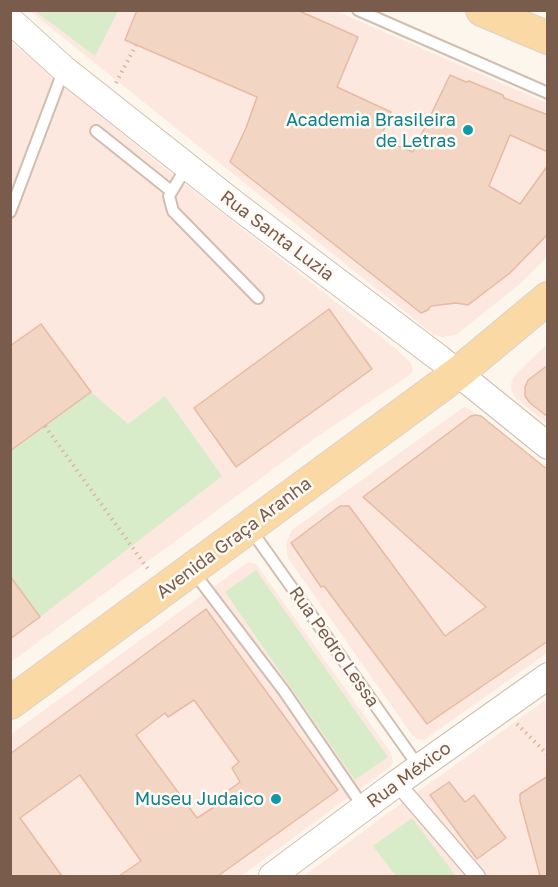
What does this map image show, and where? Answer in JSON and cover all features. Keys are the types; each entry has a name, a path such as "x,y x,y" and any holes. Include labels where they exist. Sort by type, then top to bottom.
{"main road":[{"path":"482,10 548,38"},
{"name":"Avenida Graça Aranha","path":"10,703 458,373 548,298"}],"street":[{"name":"Rua Santa Luzia","path":"10,20 64,69 458,373 548,447"},
{"name":"Rua México","path":"272,876 397,783 548,676"},
{"path":"397,783 477,876"}],"lane":[{"path":"358,10 548,93"},
{"path":"10,212 64,69"},
{"path":"96,131 171,191"},
{"path":"187,166 169,196 173,211 258,298"},
{"name":"Rua Pedro Lessa","path":"248,527 419,768"},
{"path":"192,570 284,691 364,808"}],"path":[{"path":"106,102 136,45"},
{"path":"45,426 164,591"},
{"path":"531,738 548,755"}],"shaded area":[{"path":"30,11 336,11 547,103 547,257 520,284 456,335 442,337 434,335"},
{"path":"10,41 158,163 396,349 411,363 413,370 411,374 321,434 11,662"},
{"path":"547,344 547,424 516,398 511,390 511,384 520,370"},
{"path":"464,407 547,474 547,653 424,740 412,735 288,558 286,543 292,530"},
{"path":"248,562 256,564 391,753 393,762 390,767 241,876 11,876 10,735"},
{"path":"547,699 547,876 304,876 384,816"}],"green space":[{"path":"118,10 95,56 35,11"},
{"path":"91,392 128,424 165,396 222,476 40,617 11,576 11,451"},
{"path":"256,570 388,757 355,780 225,592"},
{"path":"412,818 456,876 396,876 373,846"}],"building":[{"path":"137,10 297,10 358,37 337,87 391,112 380,139 413,152 450,75 548,115 548,152 510,135 489,186 520,204 548,165 548,234 510,273 468,305 456,303 431,306 421,313 230,162 257,97 125,40"},
{"path":"329,309 372,369 236,467 194,408"},
{"path":"41,324 91,392 10,451 10,346"},
{"path":"548,365 548,417 530,403 525,396 525,387 528,380"},
{"path":"471,416 481,416 548,470 548,641 427,724 324,586 321,587 291,543 340,506 349,506 445,636 486,607 363,497"},
{"path":"10,576 40,617 10,639"},
{"path":"206,609 338,790 218,876 119,876 141,861 80,775 20,818 62,876 10,876 10,754","holes":["194,700 239,762 232,768 240,782 225,793 228,798 197,818 136,735 165,713 168,717"]},
{"path":"548,776 548,876 540,876 520,794"},
{"path":"449,782 465,802 474,795 506,838 477,859 430,795"}],"place":[{"name":"Academia Brasileira de Letras","path":"468,130"},
{"name":"Museu Judaico","path":"276,799"}]}
